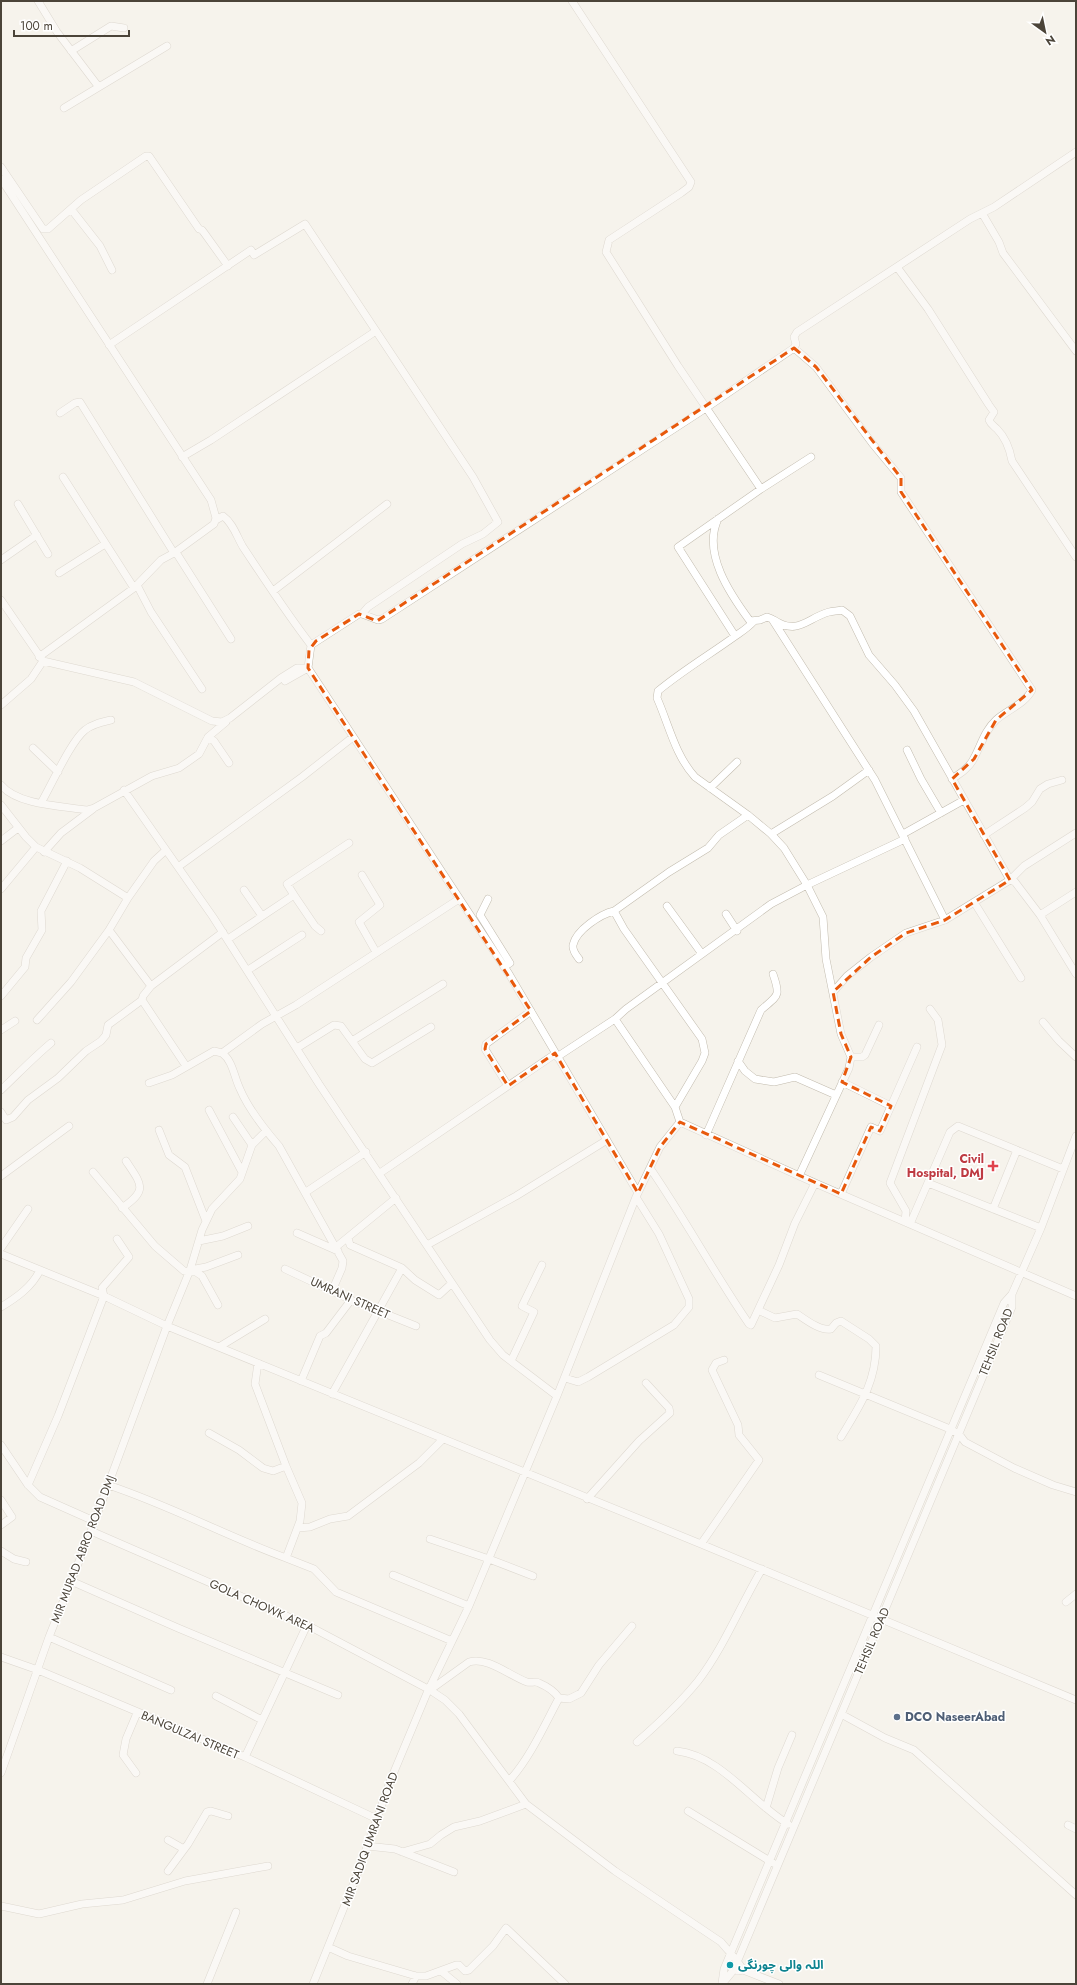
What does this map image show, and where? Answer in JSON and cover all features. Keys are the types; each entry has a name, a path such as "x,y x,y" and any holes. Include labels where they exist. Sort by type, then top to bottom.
{"street":[{"path":"38,1 71,51 98,86"},
{"path":"572,1 691,182 689,187 681,193 608,240 606,252 706,408 761,489"},
{"path":"71,51 111,26 124,28"},
{"path":"64,108 98,86 167,46"},
{"path":"311,645 353,618 364,615 375,620 382,619 706,408 795,343 797,332 1076,152"},
{"path":"1,167 43,228 48,229 71,209 148,156 199,230 202,230 228,266"},
{"path":"1,179 211,500 216,520"},
{"path":"71,209 100,246 112,270"},
{"path":"982,213 999,242 1003,253 1076,351"},
{"path":"109,345 251,250 254,255 305,224 473,477 498,522 483,534 462,544 442,559 368,607 364,615"},
{"path":"897,267 928,309 994,412 988,420 1002,436 1010,450 1012,461 1076,557"},
{"path":"182,457 211,440 376,331"},
{"path":"795,343 816,367 872,443 901,478 901,492 1032,690 1022,701 996,720 980,745 974,759 963,772 952,779"},
{"path":"60,414 76,403 80,402 174,554 177,554 231,639"},
{"path":"735,636 678,547 761,489 811,457"},
{"path":"63,478 105,544 136,586 151,612 202,689"},
{"path":"18,504 48,554"},
{"path":"273,590 387,504"},
{"path":"1,705 31,679 41,659 136,586 161,560 174,554 214,524 216,520 223,516 228,520 243,546 294,624 311,645 308,668 531,1010 607,1140 659,1234 689,1299 689,1307 674,1325 578,1382 565,1378"},
{"path":"718,519 714,528 713,540 717,564 725,584 750,621 754,621"},
{"path":"1,560 37,535"},
{"path":"58,573 105,544"},
{"path":"1,600 41,659 134,682 212,721 222,722 230,718 286,675 297,668 308,668"},
{"path":"799,1176 849,1068 851,1057 841,1034 826,959 823,917 807,885 784,848 771,834 748,815 695,777 678,752 658,698 658,691 672,678 716,651 754,621 767,617 782,625 791,627 802,625 829,612 842,610 850,616 869,655 895,685 914,712 1010,880 1014,882 1040,915 1076,974"},
{"path":"772,619 869,770 904,836 945,920"},
{"path":"44,852 61,833 94,808 124,790 152,776 180,768 199,754 208,737 287,680 308,668"},
{"path":"41,803 75,742 84,730 97,723 111,720"},
{"path":"208,737 214,741 229,763"},
{"path":"178,866 243,821 353,737"},
{"path":"33,748 58,772"},
{"path":"907,750 921,779 941,813"},
{"path":"710,788 736,762"},
{"path":"771,834 833,796 869,770"},
{"path":"984,835 1025,808 1032,802 1040,789 1048,784 1062,780"},
{"path":"1,785 14,795 41,803 87,810 94,808"},
{"path":"124,790 228,939 297,1048 490,1340 511,1361 557,1396"},
{"path":"380,1173 508,1086 615,1019 626,1009 663,984 771,904 904,836 964,800"},
{"path":"1,805 18,828 36,847 44,852 67,861 128,898"},
{"path":"579,959 573,950 573,944 577,937 590,924 609,912 614,911 669,872 708,848 719,835 748,815"},
{"path":"1,841 18,828"},
{"path":"833,992 848,976 871,957 906,933 945,920 1010,880 1024,866 1076,833"},
{"path":"321,931 315,926 287,884 348,843"},
{"path":"1,889 36,847"},
{"path":"37,1020 71,982 109,930 128,898 154,861 166,850"},
{"path":"1,996 25,967 26,958 42,930 41,911 67,861"},
{"path":"362,875 380,905 359,922 376,952"},
{"path":"244,890 262,916"},
{"path":"1040,915 1076,892"},
{"path":"228,939 294,894"},
{"path":"222,1053 262,1024 277,1016 459,899"},
{"path":"488,899 480,915 510,963 504,967"},
{"path":"974,902 1021,978"},
{"path":"667,906 702,954"},
{"path":"614,911 624,929 702,1039 705,1053 697,1071 675,1107"},
{"path":"726,914 737,930"},
{"path":"109,930 151,986"},
{"path":"1,1112 6,1120 13,1117 28,1100 58,1078 86,1051 101,1041 106,1035 108,1026 142,1000 142,996 151,986 223,932"},
{"path":"248,970 302,935"},
{"path":"706,1135 761,1010 777,995 779,990 773,974"},
{"path":"352,1041 443,984"},
{"path":"142,1000 186,1066"},
{"path":"908,1223 906,1211 890,1183 942,1045 938,1020 930,1009"},
{"path":"508,1086 485,1049 486,1044 531,1010"},
{"path":"615,1019 675,1107 680,1122 799,1176 1076,1296"},
{"path":"1,1030 15,1021"},
{"path":"1043,1022 1058,1041 1076,1057"},
{"path":"297,1048 334,1025 341,1026 365,1059 372,1063 431,1027"},
{"path":"851,1057 862,1057 864,1055 879,1025"},
{"path":"1,1090 23,1070 33,1058 51,1043"},
{"path":"841,1194 871,1127 880,1131 917,1046"},
{"path":"149,1082 172,1075 214,1051 222,1053 228,1057 240,1090 266,1131 279,1146 306,1192 343,1261 342,1268 332,1291"},
{"path":"738,1061 744,1071 755,1079 774,1082 794,1077 836,1095"},
{"path":"842,1082 891,1106"},
{"path":"209,1110 242,1172"},
{"path":"233,1117 252,1145 266,1131"},
{"name":"MIR SADIQ UMRANI ROAD","path":"313,1984 357,1875 391,1780 428,1692 489,1559 565,1378 637,1195 660,1147 680,1122"},
{"path":"1,1176 69,1126"},
{"path":"908,1223 928,1183 950,1132 958,1126 1063,1169"},
{"path":"159,1130 169,1155 185,1167 206,1221"},
{"path":"722,1984 724,1969 769,1861 1004,1303 1012,1294 1041,1228 1076,1136"},
{"path":"427,1245 516,1196 607,1140"},
{"name":"MIR MURAD ABRO ROAD DMJ","path":"1,1773 49,1637 91,1531 167,1326 190,1270 206,1221 220,1198 232,1190 240,1179 252,1145"},
{"path":"993,1209 1017,1150"},
{"path":"306,1192 366,1152"},
{"path":"122,1208 138,1195 140,1189 135,1175 126,1161"},
{"path":"650,1168 749,1324 753,1324 758,1310 780,1265 795,1223 815,1183"},
{"path":"93,1172 154,1246 184,1270 206,1267 238,1254"},
{"path":"928,1183 1041,1228"},
{"path":"337,1249 396,1198"},
{"path":"1,1248 28,1209"},
{"path":"199,1241 223,1236 248,1226"},
{"path":"297,1233 337,1249"},
{"path":"348,1238 350,1245 402,1268 415,1280 439,1295 452,1283"},
{"path":"28,1485 58,1416 104,1296 102,1288 129,1257 117,1239"},
{"path":"1,1254 104,1296 167,1326 258,1364 762,1569 880,1620 1076,1700"},
{"path":"511,1361 534,1312 522,1306 542,1265"},
{"path":"332,1394 402,1268"},
{"name":"UMRANI STREET","path":"285,1269 351,1300 416,1326"},
{"path":"1,1307 18,1297 36,1278 40,1270"},
{"path":"190,1270 202,1276 218,1305"},
{"name":"TEHSIL ROAD","path":"722,1984 732,1972 738,1960 794,1827 1012,1307 1012,1294"},
{"path":"302,1381 320,1336 326,1333 351,1300"},
{"path":"758,1310 775,1318 796,1314 816,1326 828,1330 831,1329 836,1323 841,1322 869,1339 876,1346 874,1375 866,1394 841,1438"},
{"path":"219,1347 265,1319"},
{"path":"701,1544 759,1460 739,1435 738,1425 712,1370 716,1363 724,1360"},
{"path":"258,1364 255,1384 286,1466 302,1503 302,1515 286,1558"},
{"path":"819,1375 950,1429 959,1434 965,1442 1014,1468 1053,1485 1076,1492"},
{"path":"587,1499 639,1441 670,1413 669,1408 646,1383"},
{"path":"209,1433 239,1450 263,1468 273,1471 286,1466"},
{"path":"298,1528 310,1527 330,1519 348,1516 419,1463 443,1439"},
{"path":"1,1445 28,1485 40,1497 94,1521"},
{"path":"108,1485 133,1493 243,1542 314,1569 336,1592 452,1641"},
{"path":"1,1500 12,1517 1,1525"},
{"name":"GOLA CHOWK AREA","path":"91,1531 307,1625 445,1700 458,1714 526,1804 615,1870 721,1942 738,1960"},
{"path":"430,1539 533,1576"},
{"path":"1,1551 14,1559 26,1562"},
{"path":"637,1742 662,1721 698,1680 721,1645 762,1569"},
{"path":"394,1575 468,1606"},
{"path":"72,1581 178,1628 284,1671 338,1695"},
{"path":"1066,1602 1076,1594"},
{"path":"244,1757 307,1625"},
{"path":"559,1698 568,1699 581,1693 599,1665 632,1626"},
{"path":"49,1637 171,1690"},
{"name":"BANGULZAI STREET","path":"1,1657 38,1670 244,1757 377,1819"},
{"path":"428,1692 469,1662 475,1660 492,1665 528,1682 539,1682 556,1693 559,1698"},
{"path":"216,1696 262,1720"},
{"path":"509,1782 522,1765 559,1698"},
{"path":"136,1773 123,1755 126,1739 137,1713"},
{"path":"841,1714 885,1738 914,1750 1076,1895"},
{"path":"766,1808 778,1768 792,1735"},
{"path":"677,1751 690,1753 710,1762 766,1808 794,1827"},
{"path":"402,1852 430,1844 441,1834 454,1827 480,1821 526,1804"},
{"path":"168,1871 184,1849 200,1821 209,1811 228,1816"},
{"path":"688,1811 769,1861 778,1865"},
{"path":"1068,1825 1076,1829"},
{"path":"168,1840 184,1849"},
{"path":"367,1846 385,1847 402,1852 454,1872"},
{"path":"1,1906 40,1914 82,1904 122,1900 184,1881 268,1866"},
{"path":"207,1984 236,1912"},
{"path":"328,1947 348,1956 416,1976 426,1976 459,1965 465,1971 469,1970 492,1946 506,1928 565,1984"},
{"path":"738,1960 743,1970"},
{"path":"724,1969 732,1972 743,1970 779,1984"},
{"path":"441,1971 456,1984"},
{"path":"412,1984 416,1976"}],"highlighted area":[{"path":"794,348 816,367 901,478 901,492 1032,690 996,720 974,759 952,779 1010,880 945,920 906,933 871,957 833,992 841,1034 851,1057 842,1082 891,1106 880,1131 871,1127 841,1194 680,1122 660,1147 638,1193 555,1053 508,1086 485,1049 486,1044 531,1011 308,668 309,650 316,641 359,614 377,621"}],"place":[{"name":"Civil Hospital, DMJ","path":"993,1166"},
{"name":"DCO NaseerAbad","path":"897,1717"},
{"name":"اللہ والی چورنگی","path":"730,1965"}]}
